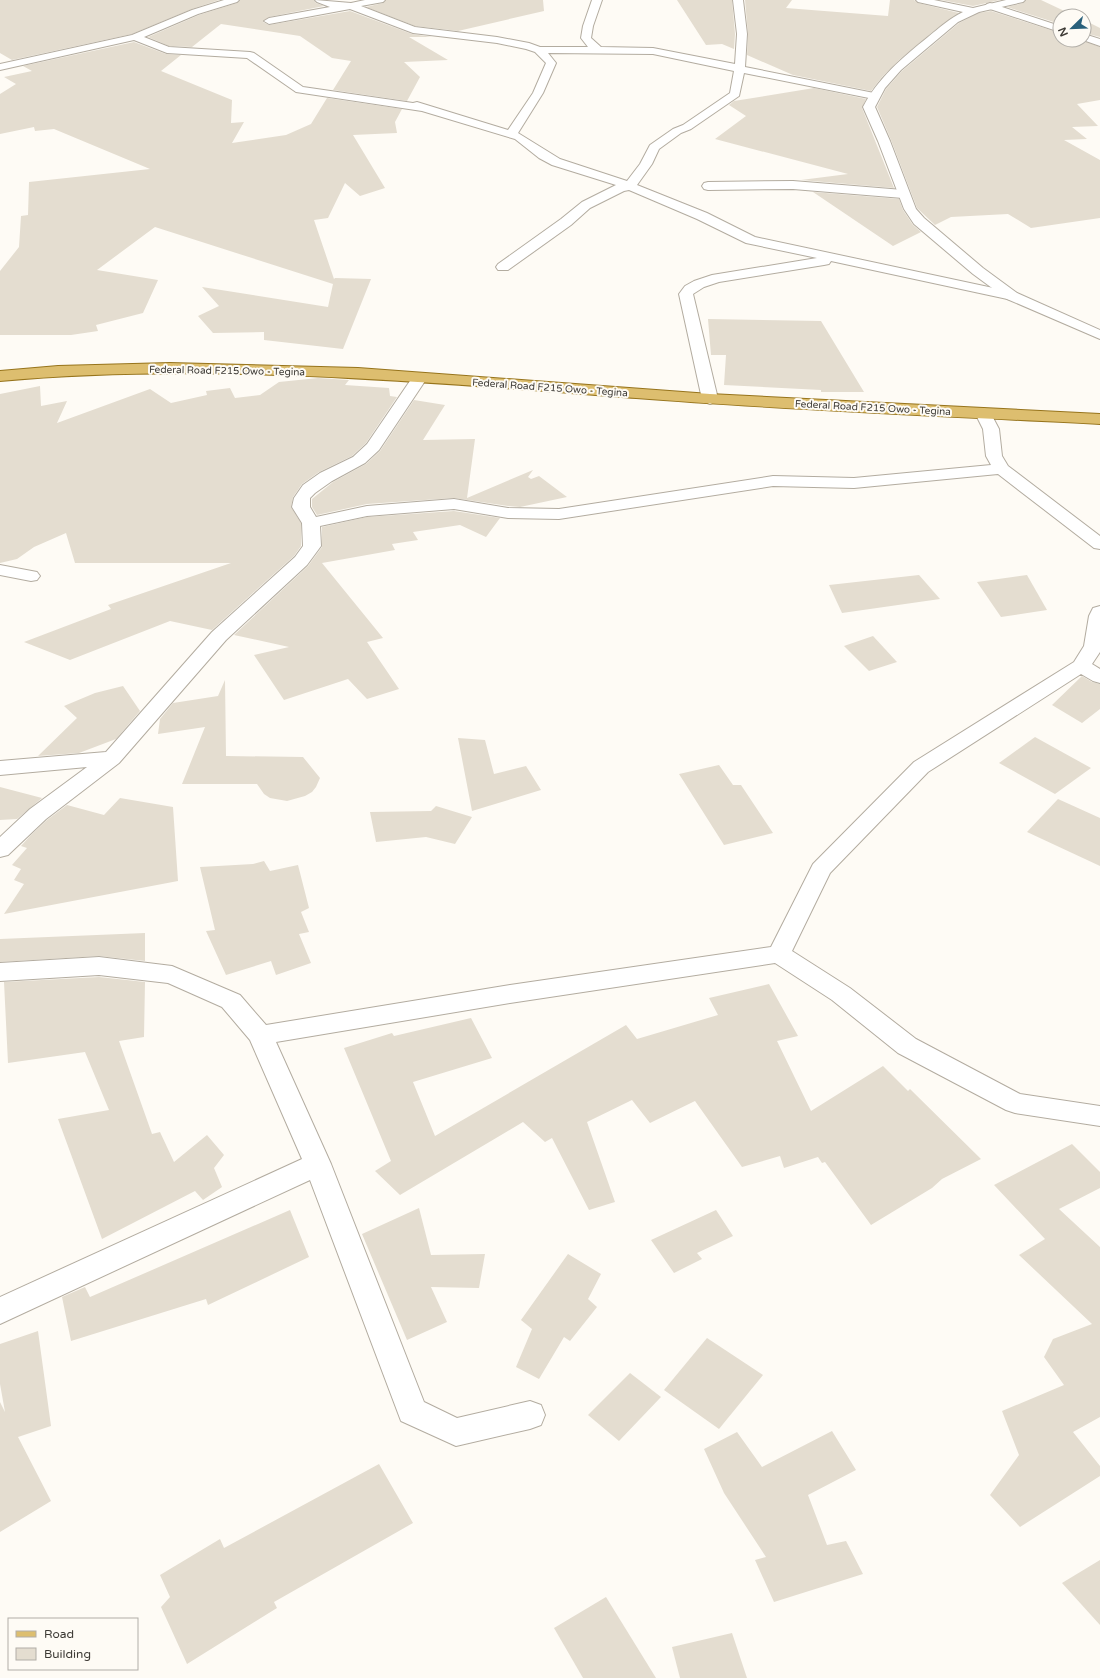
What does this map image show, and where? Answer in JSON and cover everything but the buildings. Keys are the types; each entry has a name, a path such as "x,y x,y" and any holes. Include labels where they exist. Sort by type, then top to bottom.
{"main road":[{"name":"Federal Road F215 Owo - Tegina","path":"0,376 58,371 170,368 358,373 710,399 1100,419"}],"street":[{"path":"0,67 135,37 195,12 234,0"},
{"path":"320,0 331,4 349,5 413,30 496,40 540,50 653,52 740,68 795,81 874,96"},
{"path":"269,22 380,0"},
{"path":"597,0 588,26 586,38 599,50"},
{"path":"503,267 566,222 586,205 620,188 630,186 646,164 654,147 677,131 687,128 735,94 740,68 741,10 738,0"},
{"path":"921,0 972,11"},
{"path":"1020,0 972,11 950,24 902,64 874,96 869,107 902,185 903,194 910,209 919,222 978,272 1012,296 1100,335"},
{"path":"990,6 1052,26"},
{"path":"135,37 167,50 250,55 300,90 419,107 511,134 519,137 543,155 556,162 630,186 702,216 751,240 1012,296"},
{"path":"511,134 538,93 551,63 540,50"},
{"path":"822,85 851,80"},
{"path":"872,81 886,82"},
{"path":"708,186 793,185 903,194"},
{"path":"710,399 686,294 690,289 699,284 717,278 837,259"},
{"path":"0,850 38,814 112,758 219,636 301,561 312,546 311,523 301,507 302,498 309,489 326,477 359,460 368,452 419,378"},
{"path":"983,413 991,429 994,456 1001,469 1100,544"},
{"path":"311,523 366,511 454,504 508,513 574,512 773,481 854,483 1001,469"},
{"path":"0,570 31,576"},
{"path":"779,954 821,869 921,767 1081,666 1094,646 1098,616 1100,612"},
{"path":"1081,666 1100,678"},
{"path":"0,768 112,758"},
{"path":"260,1035 502,995 779,954 840,994 907,1046 1014,1103 1100,1116"},
{"path":"0,972 99,966 172,976 231,1001 260,1035 318,1164 412,1411 456,1432 530,1415"},
{"path":"0,1311 318,1164"}]}
